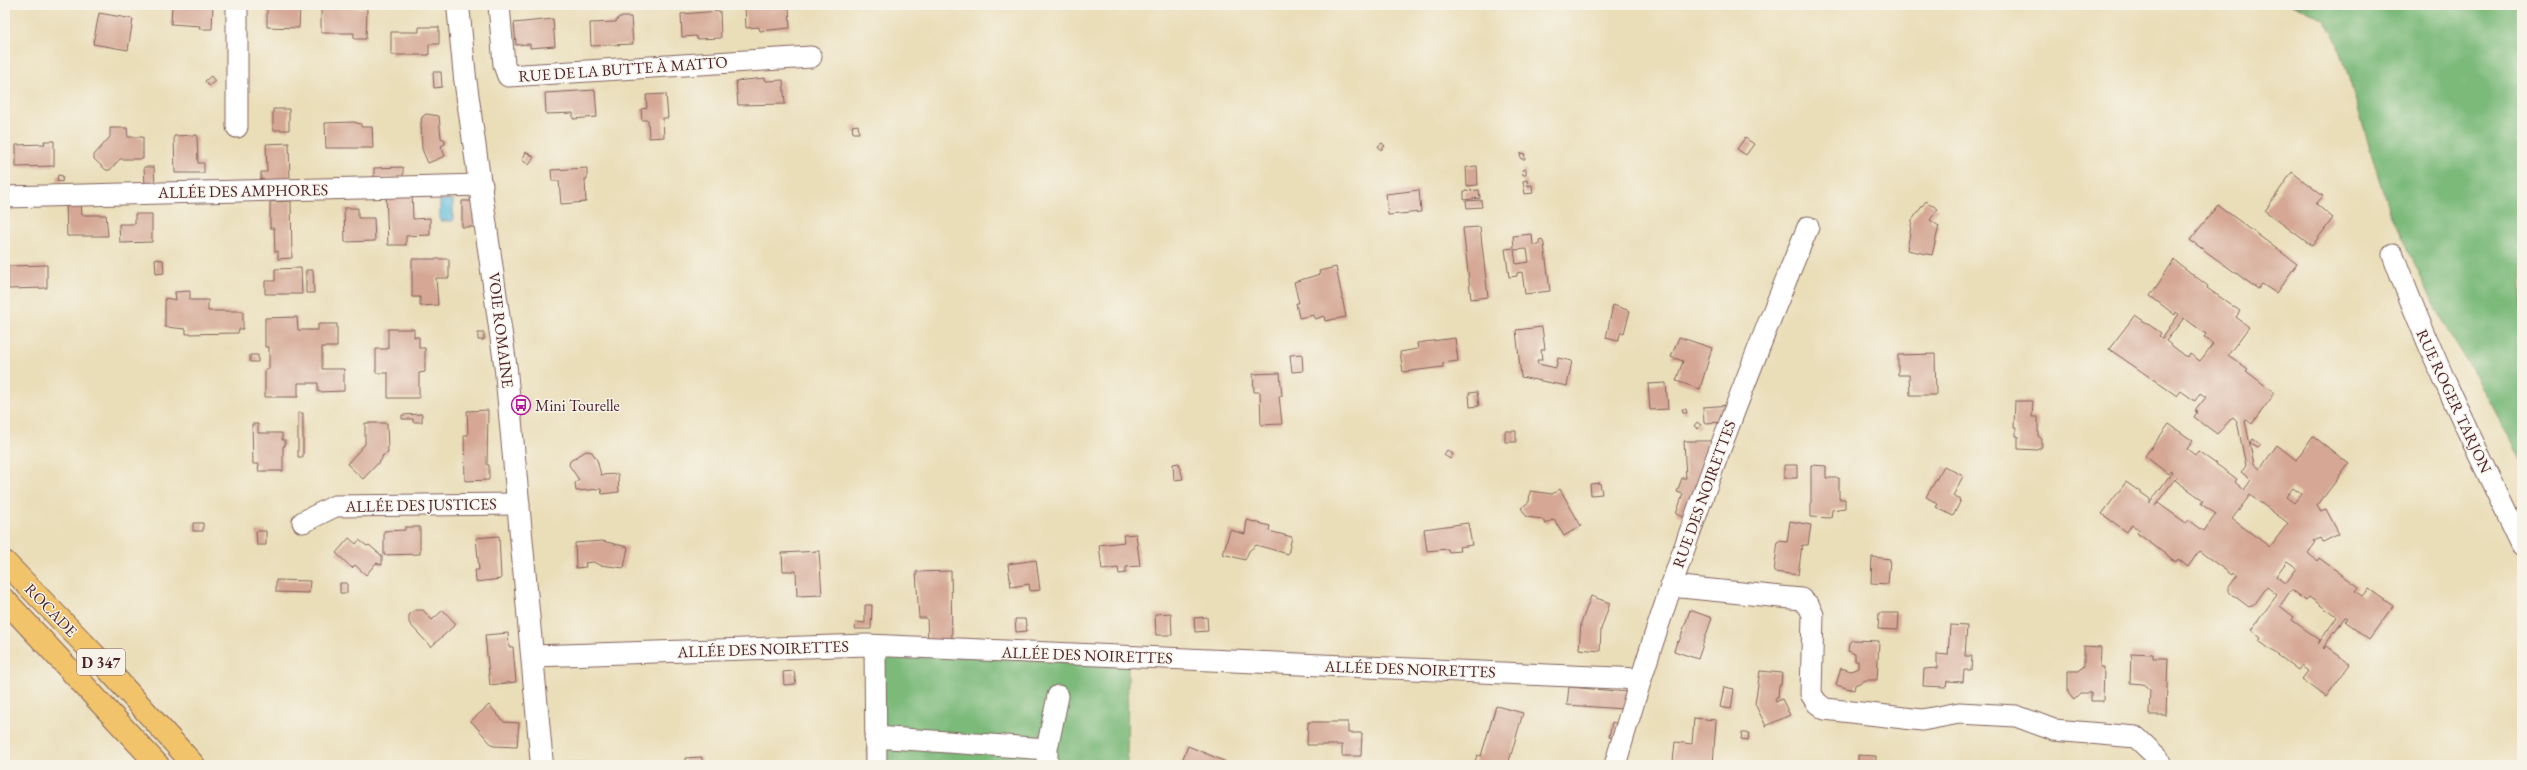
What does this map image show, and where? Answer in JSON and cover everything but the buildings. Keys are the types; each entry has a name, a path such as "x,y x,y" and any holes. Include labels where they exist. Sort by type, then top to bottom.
{"highway":[{"name":"ROCADE","path":"5,562 99,660 194,765"},
{"name":"D 347","path":"5,600 158,765"}],"street":[{"path":"237,5 237,127"},
{"name":"VOIE ROMAINE","path":"458,5 466,78 482,185 506,370 542,765"},
{"name":"RUE DE LA BUTTE À MATTO","path":"499,5 504,65 508,76 810,57"},
{"name":"ALLÉE DES AMPHORES","path":"5,197 482,185"},
{"name":"RUE DES NOIRETTES","path":"1615,765 1640,679 1671,586 1732,414 1808,227"},
{"name":"RUE ROGER TARJON","path":"2393,255 2417,321 2442,378 2522,545"},
{"name":"ALLÉE DES JUSTICES","path":"303,522 335,506 519,504"},
{"path":"1671,586 1801,599 1809,606 1813,615 1811,694 1817,703 1825,709 1922,720 1959,714 2016,716 2054,730 2136,737 2158,758 2161,765"},
{"path":"875,646 876,765"},
{"name":"ALLÉE DES NOIRETTES","path":"533,656 875,646 1640,679"},
{"path":"875,737 1047,757 1058,696"}],"green space":[{"path":"2291,5 2522,5 2522,461 2475,374 2449,333 2389,212 2339,45 2324,20 2305,9"},
{"path":"867,651 1128,665 1127,765 868,765"}],"water":[{"path":"440,200 453,200 453,221 440,221"}],"place":[{"name":"Mini Tourelle","path":"521,405"}]}
